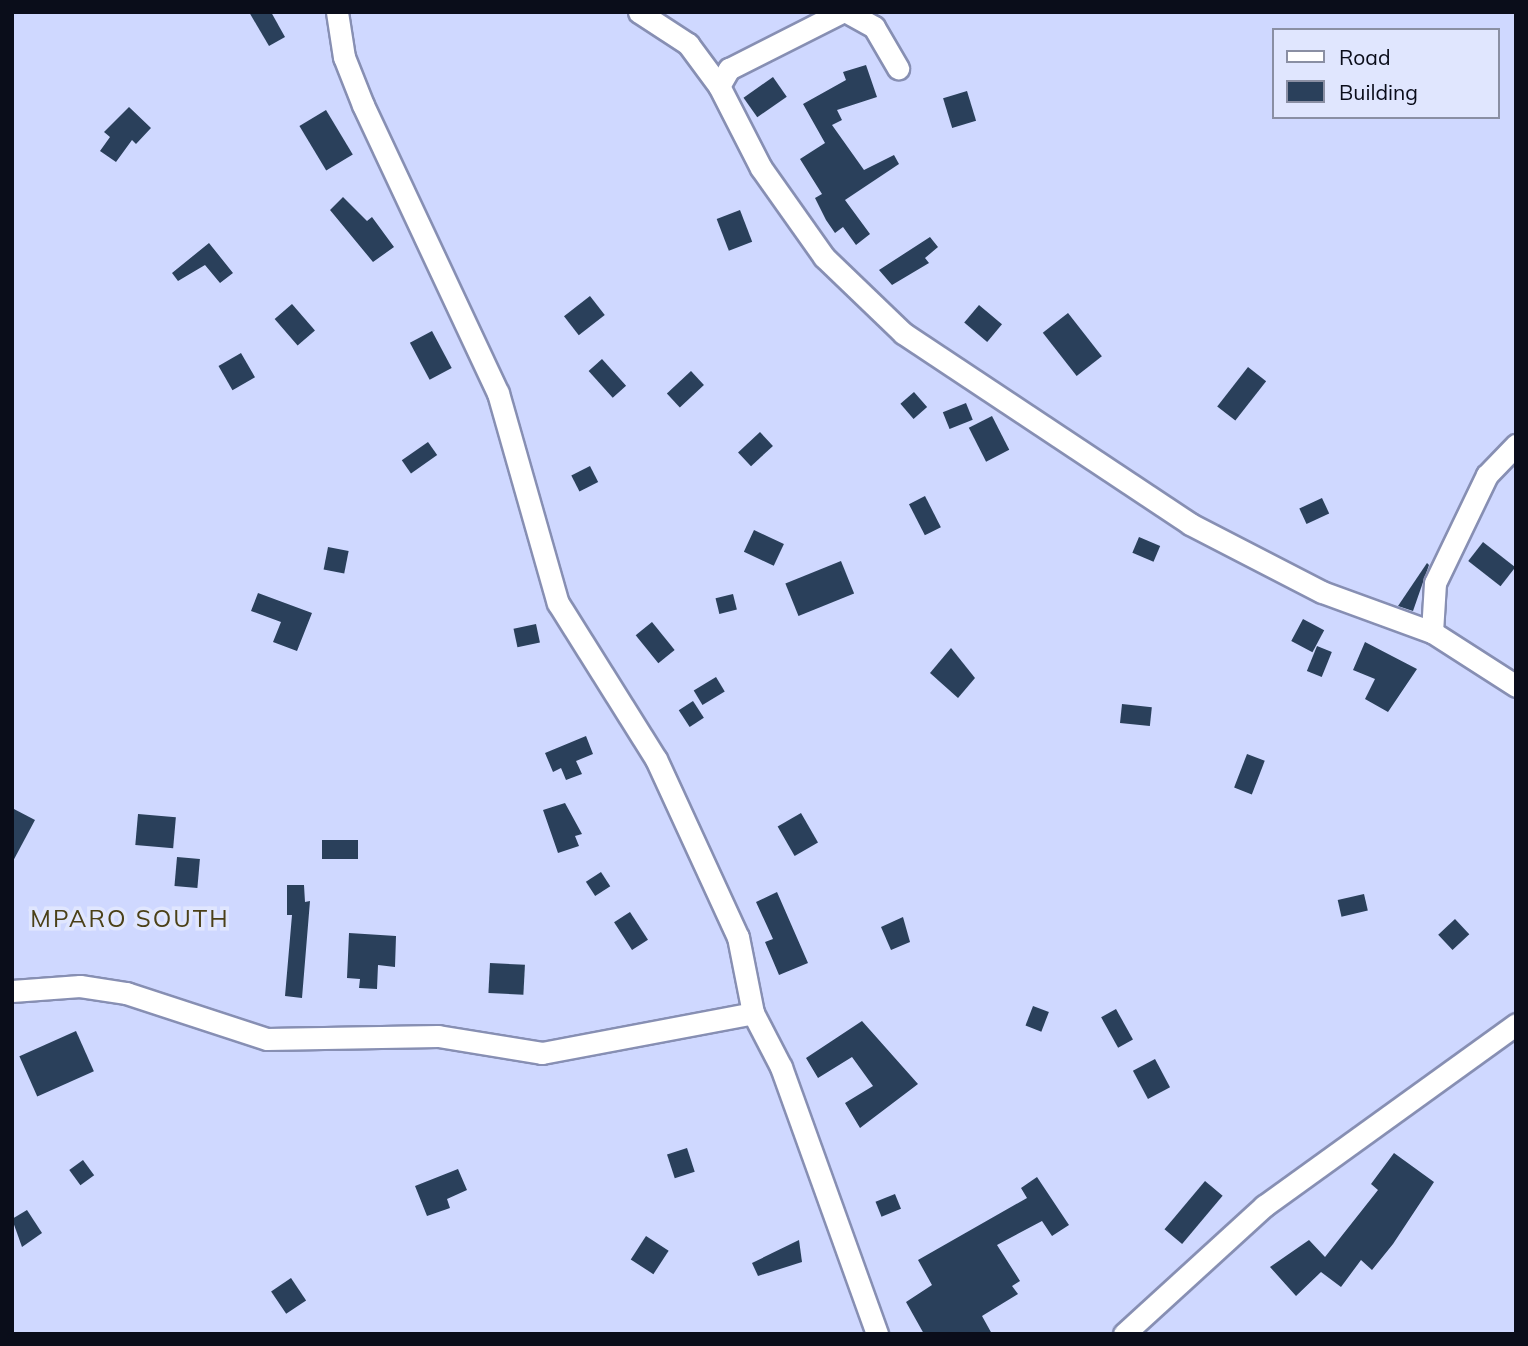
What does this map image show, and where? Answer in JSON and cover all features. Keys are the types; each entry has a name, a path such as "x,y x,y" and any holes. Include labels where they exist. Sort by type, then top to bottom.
{"street":[{"path":"639,12 688,44 719,86 761,168 824,257 903,333 1190,523 1322,592 1432,632 1516,686"},
{"path":"719,86 729,69 842,12"},
{"path":"847,12 874,27 898,68"},
{"path":"339,13 344,57 363,105 498,393 558,603 656,760 738,937 754,1013 781,1067 877,1334"},
{"path":"1432,632 1435,583 1487,475 1516,445"},
{"path":"12,991 80,986 126,993 267,1038 438,1036 542,1053 754,1013"},
{"path":"1125,1334 1264,1206 1516,1024"}],"building":[{"path":"249,12 271,12 285,37 269,46"},
{"path":"866,65 877,97 837,110 842,120 832,125 864,170 894,155 899,164 845,200 870,234 856,245 843,227 835,233 826,220 815,198 822,194 800,159 825,143 803,104 846,80 843,72"},
{"path":"773,77 787,97 757,117 744,98"},
{"path":"967,91 976,121 952,128 943,98"},
{"path":"129,107 151,128 136,144 132,140 116,162 100,151 110,137 104,132"},
{"path":"326,110 353,155 326,171 299,126"},
{"path":"343,197 367,221 372,217 394,247 373,262 330,210"},
{"path":"740,210 752,242 729,251 717,219"},
{"path":"930,237 938,247 925,258 929,263 892,285 879,270"},
{"path":"209,243 233,273 220,283 205,265 178,281 172,273"},
{"path":"590,296 605,315 579,335 564,316"},
{"path":"292,304 315,330 298,346 275,319"},
{"path":"979,305 1002,324 987,342 964,323"},
{"path":"1068,313 1102,356 1077,376 1043,333"},
{"path":"432,331 452,368 430,380 410,343"},
{"path":"241,353 255,377 232,390 218,366"},
{"path":"602,359 626,386 613,398 589,371"},
{"path":"1248,367 1266,381 1235,421 1217,406"},
{"path":"691,371 704,385 680,407 667,394"},
{"path":"914,392 927,407 914,419 900,404"},
{"path":"966,403 973,420 950,429 943,412"},
{"path":"992,416 1009,450 986,462 969,428"},
{"path":"760,432 773,446 751,466 738,452"},
{"path":"428,442 437,455 411,473 402,460"},
{"path":"590,466 598,482 579,492 571,476"},
{"path":"925,496 941,527 925,535 909,504"},
{"path":"1322,498 1329,513 1307,524 1299,509"},
{"path":"754,530 784,544 774,566 744,552"},
{"path":"1139,537 1160,546 1154,562 1132,553"},
{"path":"1483,542 1515,567 1501,586 1468,561"},
{"path":"328,547 349,551 344,574 324,570"},
{"path":"841,561 854,593 798,616 785,583"},
{"path":"1427,563 1429,565 1413,611 1398,606"},
{"path":"258,593 312,613 297,651 273,642 281,622 251,611"},
{"path":"733,594 737,610 719,614 716,598"},
{"path":"1303,619 1324,630 1312,652 1291,641"},
{"path":"652,622 675,650 658,663 636,635"},
{"path":"536,624 540,643 517,647 514,629"},
{"path":"1365,642 1417,669 1388,712 1365,699 1375,679 1353,670"},
{"path":"1317,646 1332,652 1322,677 1307,671"},
{"path":"951,648 975,678 958,698 930,673"},
{"path":"716,677 725,692 702,705 694,690"},
{"path":"693,701 704,718 690,727 679,710"},
{"path":"1122,704 1152,707 1150,726 1120,723"},
{"path":"586,736 593,754 576,761 582,774 566,780 561,768 553,772 545,753"},
{"path":"1247,754 1265,761 1252,794 1234,788"},
{"path":"565,803 582,834 575,836 579,846 558,853 543,810"},
{"path":"12,808 35,820 12,863"},
{"path":"801,813 818,842 795,856 778,826"},
{"path":"138,814 176,817 173,848 135,845"},
{"path":"322,840 358,840 358,859 322,859"},
{"path":"177,857 200,859 197,888 174,886"},
{"path":"601,872 610,886 595,896 586,882"},
{"path":"287,885 304,885 305,902 310,901 302,998 285,996 292,915 287,915"},
{"path":"777,892 808,963 779,975 765,942 773,939 756,902"},
{"path":"1364,894 1368,911 1342,917 1338,900"},
{"path":"630,912 648,940 632,950 614,922"},
{"path":"903,917 910,942 891,950 881,927"},
{"path":"1455,919 1469,934 1453,950 1438,935"},
{"path":"349,933 396,936 395,967 378,965 377,989 359,988 360,979 347,978"},
{"path":"490,963 525,965 523,995 488,993"},
{"path":"1033,1006 1049,1012 1041,1032 1025,1026"},
{"path":"1116,1009 1133,1040 1118,1048 1101,1017"},
{"path":"862,1021 918,1084 860,1128 845,1103 873,1086 852,1057 818,1078 806,1058"},
{"path":"76,1031 94,1071 37,1096 19,1056"},
{"path":"1155,1059 1170,1087 1148,1099 1133,1071"},
{"path":"687,1148 695,1172 675,1178 667,1154"},
{"path":"1394,1153 1434,1182 1393,1244 1372,1270 1361,1260 1341,1287 1321,1272 1296,1296 1270,1267 1309,1240 1325,1257 1378,1190 1371,1184"},
{"path":"83,1160 94,1175 80,1185 69,1170"},
{"path":"458,1169 467,1190 447,1199 450,1208 427,1216 415,1186"},
{"path":"1037,1177 1069,1225 1052,1236 1042,1221 997,1245 1020,1281 1012,1286 1018,1294 982,1316 992,1334 924,1334 906,1302 932,1285 918,1260 1027,1198 1021,1188"},
{"path":"1205,1181 1223,1196 1182,1244 1165,1229"},
{"path":"895,1194 901,1209 882,1217 876,1202"},
{"path":"27,1210 42,1233 22,1247 12,1219"},
{"path":"646,1236 669,1251 653,1274 631,1259"},
{"path":"799,1240 802,1262 758,1276 752,1263"},
{"path":"291,1278 306,1300 286,1314 271,1291"}],"district":[{"name":"MPARO SOUTH","path":"130,919"}]}
